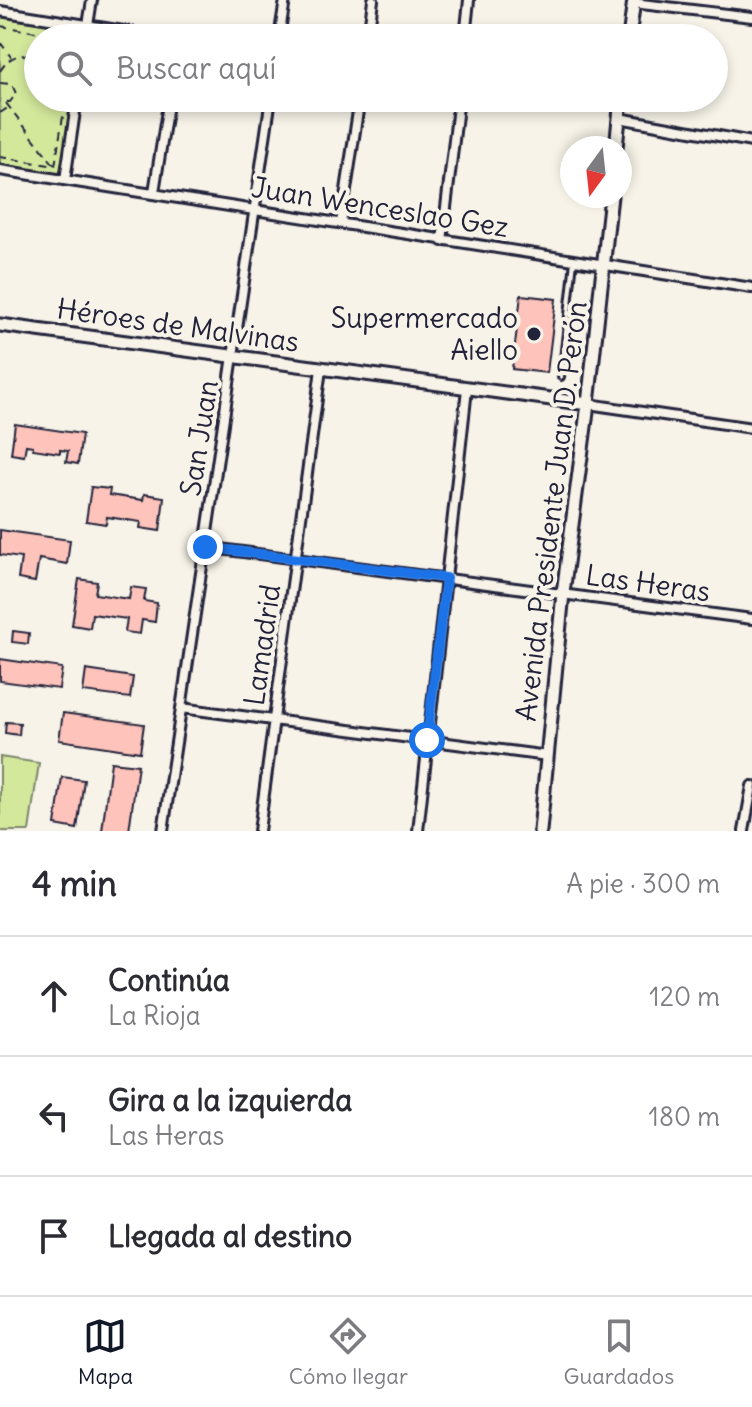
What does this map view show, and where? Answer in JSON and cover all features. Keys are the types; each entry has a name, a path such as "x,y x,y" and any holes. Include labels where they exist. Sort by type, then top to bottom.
{"main road":[{"path":"631,24 634,2"},
{"path":"617,136 620,112"},
{"name":"Avenida Presidente Juan D. Perón","path":"540,831 563,593 610,208"},
{"name":"Héroes de Malvinas","path":"0,325 588,404"}],"street":[{"path":"88,24 92,0"},
{"path":"281,24 285,0"},
{"path":"370,24 373,0"},
{"path":"466,24 469,0"},
{"path":"634,2 752,17"},
{"path":"0,11 82,24"},
{"path":"65,180 75,112"},
{"path":"154,192 167,112"},
{"name":"San Juan","path":"163,831 269,112"},
{"path":"341,223 358,112"},
{"path":"442,241 457,112"},
{"path":"619,118 752,142"},
{"name":"Juan Wenceslao Gez","path":"0,170 752,288"},
{"name":"Lamadrid","path":"259,831 321,369"},
{"path":"418,831 467,389"},
{"path":"588,404 752,428"},
{"name":"Las Heras","path":"205,547 752,619"},
{"path":"181,708 548,756"},
{"path":"744,831 752,786"}],"lane":[{"path":"561,377 574,261"}],"path":[{"path":"0,26 24,30"},
{"path":"0,42 11,58"},
{"path":"0,71 11,58 24,54"},
{"path":"0,83 9,82 16,90 14,98 6,103"},
{"path":"0,101 6,103 65,180"},
{"path":"0,113 9,107"},
{"path":"55,166 64,112"},
{"path":"0,157 55,166"}],"green space":[{"path":"0,17 48,24 24,24 24,112 72,112 63,169 56,176 0,167"},
{"path":"0,757 39,763 29,831 0,831"}],"building":[{"name":"Supermercado Aiello","path":"521,295 556,299 547,373 512,369"},
{"path":"15,424 82,434 78,464 66,462 68,451 60,450 60,453 26,445 24,456 11,454"},
{"path":"91,487 110,489 109,495 143,500 144,494 164,497 160,531 140,528 141,522 107,517 106,524 86,521"},
{"path":"0,530 70,540 67,564 39,559 35,582 18,579 21,558 0,555"},
{"path":"79,579 97,582 95,594 129,599 131,587 146,589 144,601 157,603 155,622 142,620 140,634 125,632 127,619 92,614 90,628 72,625"},
{"path":"13,631 29,633 28,644 12,642"},
{"path":"0,659 62,668 59,689 0,681"},
{"path":"86,670 133,677 130,698 83,692"},
{"path":"63,713 144,724 140,752 59,740"},
{"path":"6,722 20,723 19,735 5,733"},
{"path":"111,762 138,765 129,831 102,831"},
{"path":"62,777 84,780 77,829 55,825"}],"place":[{"name":"Supermercado Aiello","path":"534,334"}],"route":[{"path":"205,547 446,578 427,740"}]}
